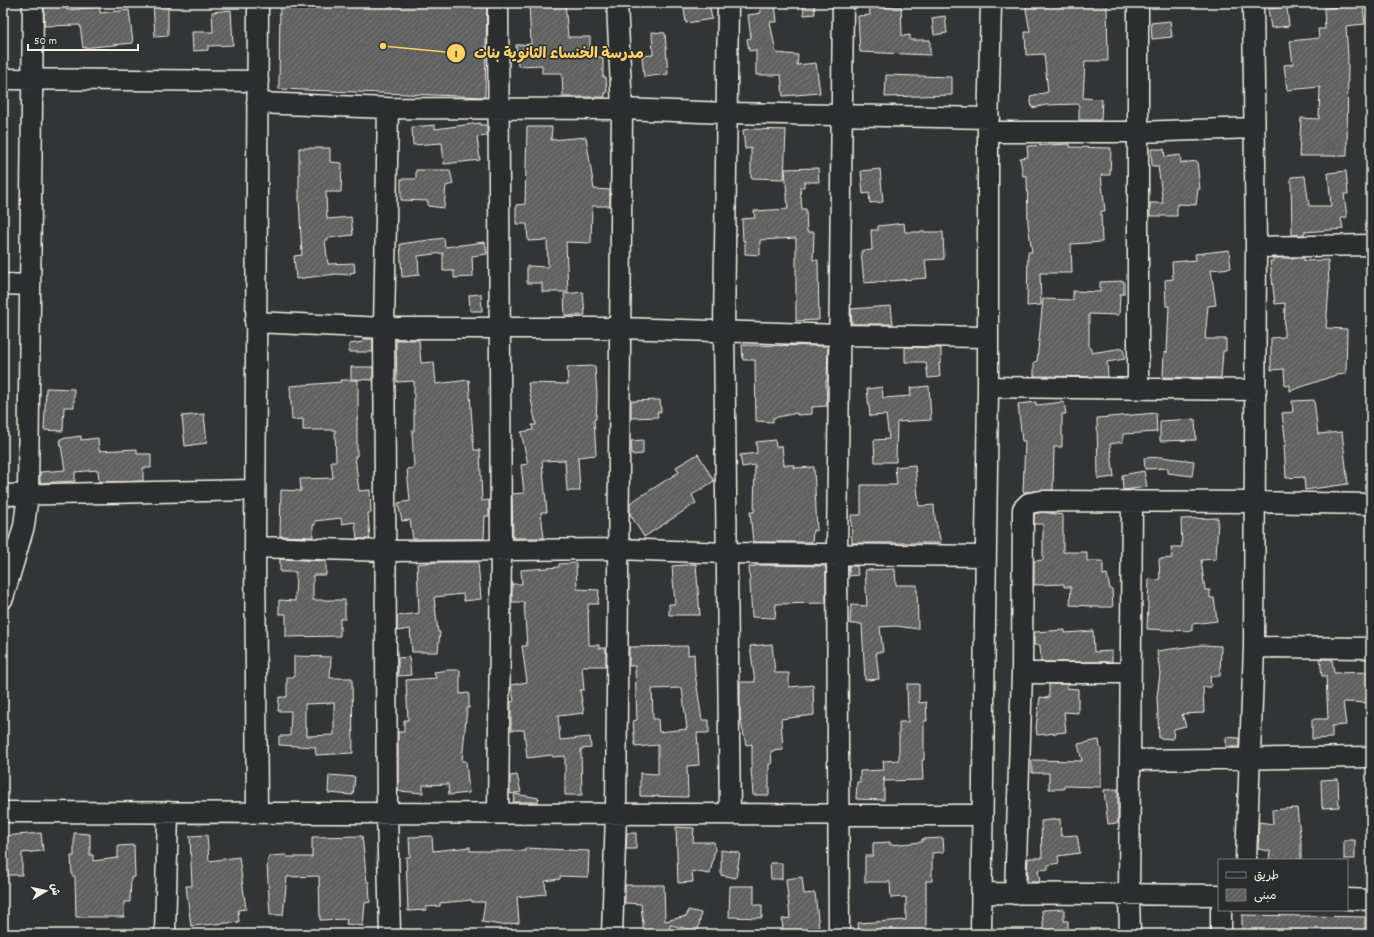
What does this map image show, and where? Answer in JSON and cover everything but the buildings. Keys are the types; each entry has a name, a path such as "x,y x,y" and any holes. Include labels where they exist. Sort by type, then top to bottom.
{"street":[{"path":"3,598 24,526 28,494 31,80 33,3"},
{"path":"257,812 255,322 258,3"},
{"path":"498,3 500,109 499,327 501,550 498,813"},
{"path":"612,934 616,814 617,549 622,109 617,3"},
{"path":"728,3 724,332 730,814"},
{"path":"839,934 837,553 843,116 843,3"},
{"path":"981,934 988,387 988,125 991,3"},
{"path":"1138,3 1138,388"},
{"path":"1246,859 1254,647 1256,247 1253,3"},
{"path":"3,79 258,81"},
{"path":"257,103 388,108 622,109 843,116 1137,132 1254,128"},
{"path":"388,108 384,328 386,813 390,934"},
{"path":"1256,247 1371,245"},
{"path":"3,284 30,285"},
{"path":"255,322 384,328 620,328 988,338"},
{"path":"988,387 1256,390"},
{"path":"3,495 255,490"},
{"path":"1015,894 1022,673 1022,509 1029,503 1041,501 1371,504"},
{"path":"1130,934 1130,673 1132,501"},
{"path":"255,547 386,551 617,549 727,553 837,553 985,556"},
{"path":"1254,647 1371,648"},
{"path":"1022,673 1130,673"},
{"path":"1131,760 1371,756"},
{"path":"3,812 982,815"},
{"path":"165,934 168,812"},
{"path":"982,893 1218,895"},
{"path":"1348,899 1371,900"},
{"path":"1221,911 1221,934"},
{"path":"151,934 173,934"}],"place":[{"name":"مدرسة الخنساء الثانوية بنات","path":"383,46"}]}
